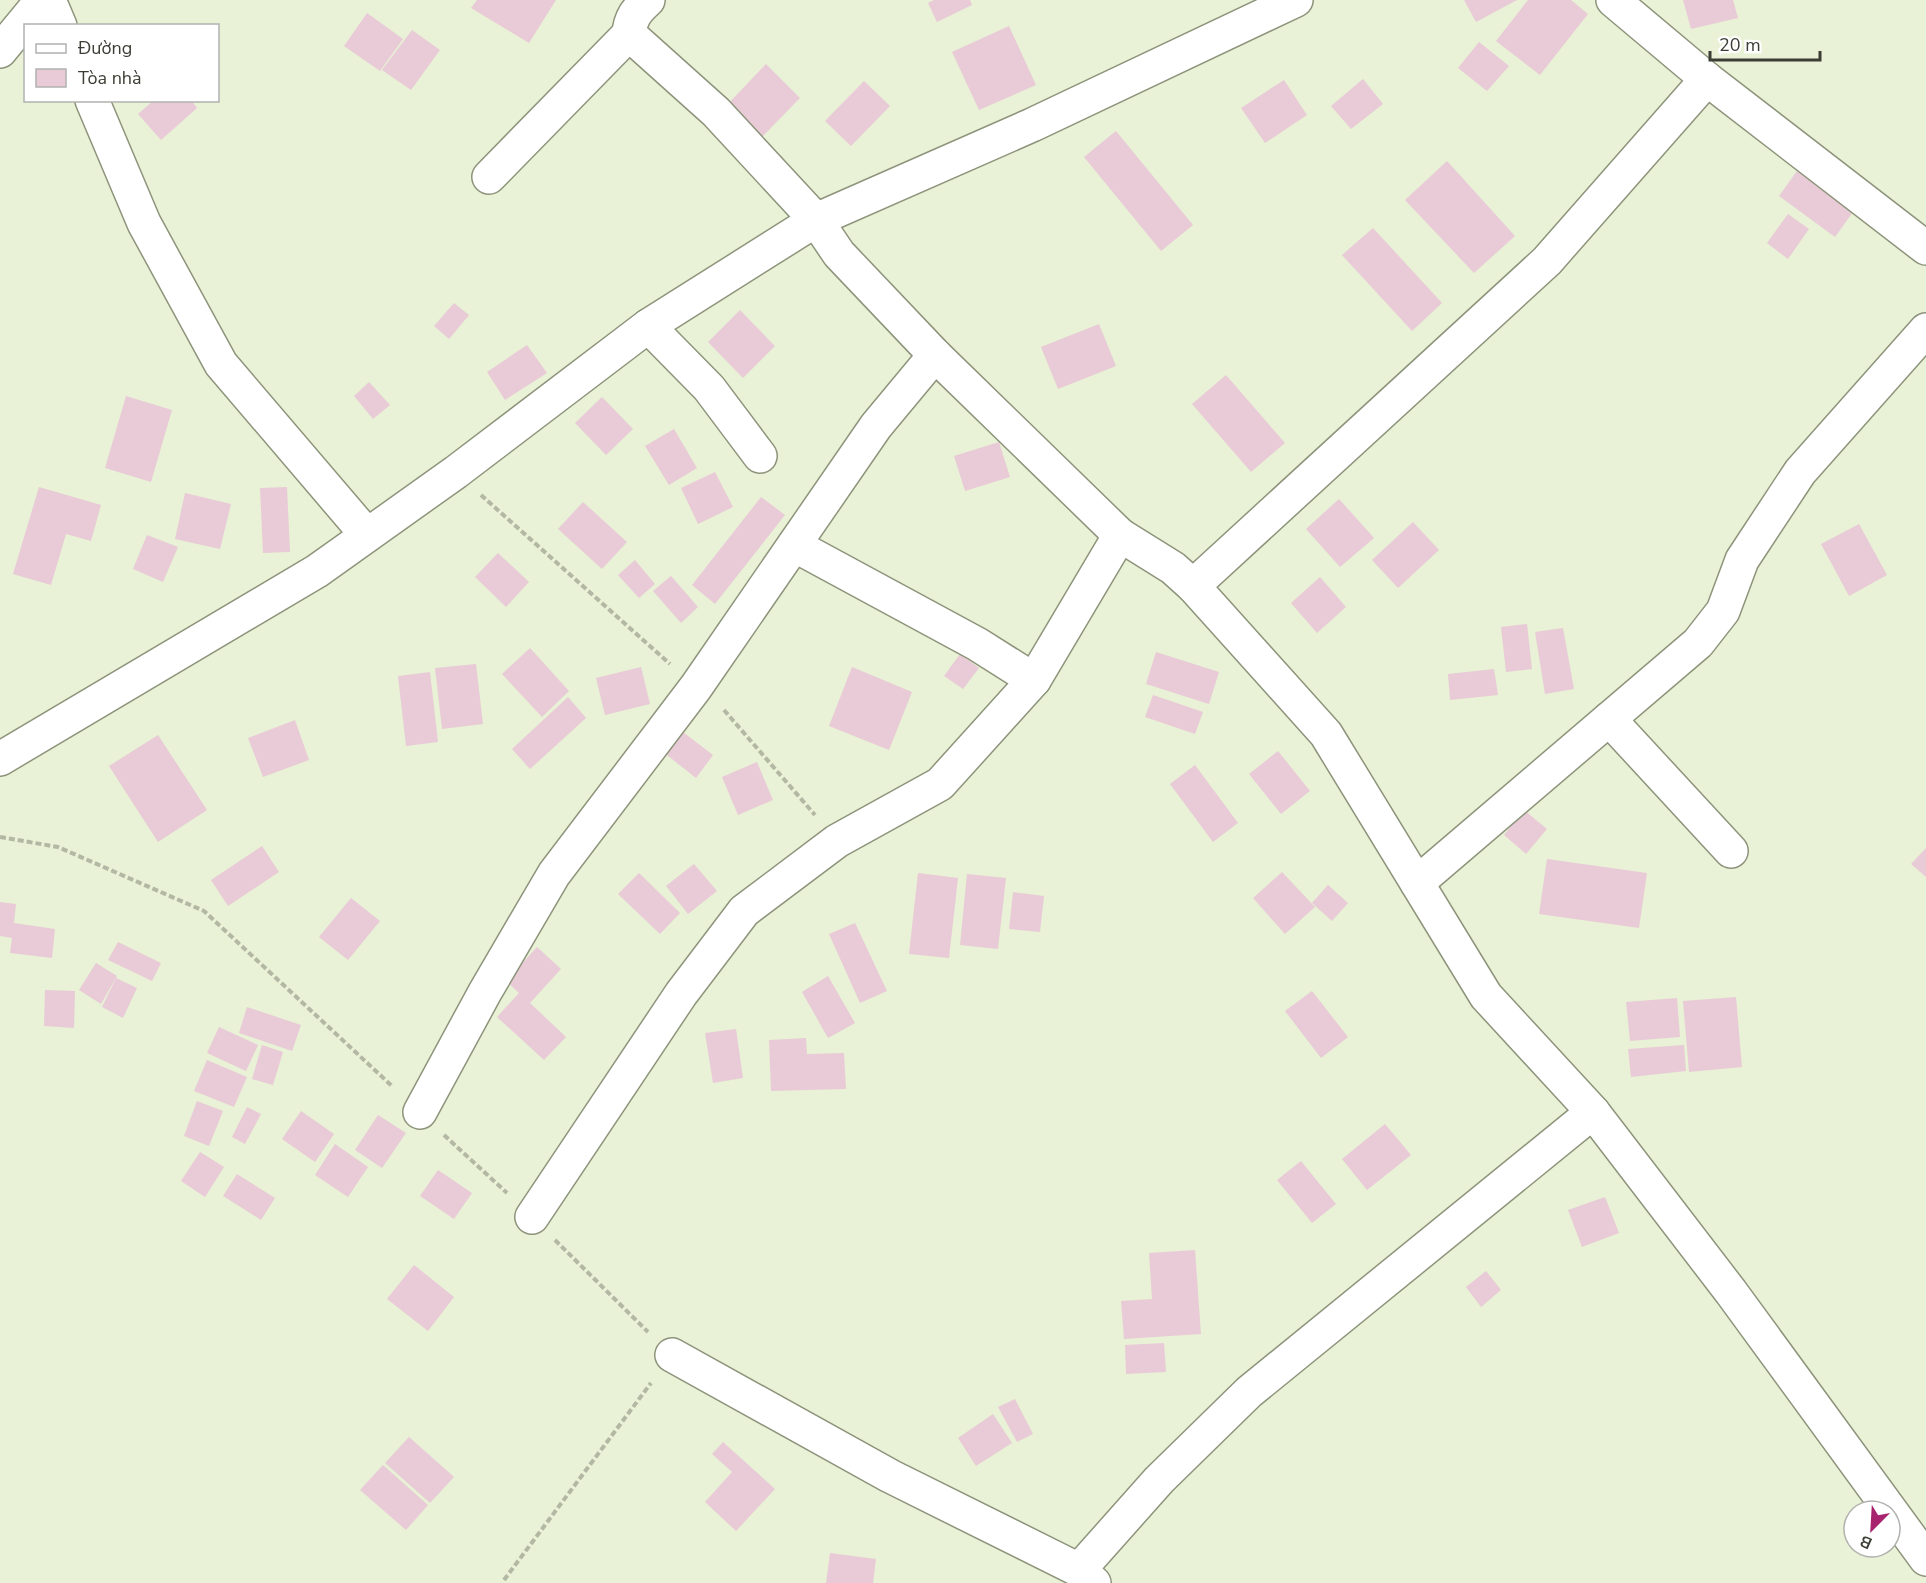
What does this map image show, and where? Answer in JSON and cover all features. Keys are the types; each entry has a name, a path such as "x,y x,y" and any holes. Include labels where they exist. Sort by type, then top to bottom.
{"street":[{"path":"0,51 42,0"},
{"path":"49,0 59,24"},
{"path":"489,177 629,34 630,23 637,10 648,0"},
{"path":"0,759 317,571 456,472 648,326 816,220 1032,125 1296,0"},
{"path":"1613,0 1707,79 1926,248"},
{"path":"629,34 716,112 816,220 839,254 935,355 1120,535 1173,568 1193,586 1326,734 1486,996 1593,1112 1731,1292 1926,1559"},
{"path":"1193,586 1547,261 1707,79"},
{"path":"93,102 144,223 221,364 367,535"},
{"path":"648,326 709,388 760,456"},
{"path":"1418,883 1698,643 1723,611 1742,560 1800,472 1926,330"},
{"path":"420,1112 539,897 696,687 876,426 935,355"},
{"path":"531,1217 681,994 744,911 837,841 940,784 1034,680 1120,535"},
{"path":"794,545 977,644 1034,680"},
{"path":"1609,720 1731,851"},
{"path":"672,1355 890,1476 1086,1576 1159,1480 1249,1392 1593,1112"}],"path":[{"path":"456,472 696,687 730,714 837,841"},
{"path":"0,837 58,847 204,911 531,1217 672,1355 504,1580"}],"building":[{"path":"477,0 556,0 529,43 471,8"},
{"path":"934,0 970,0 972,5 937,22 928,3"},
{"path":"1464,0 1517,0 1476,22"},
{"path":"1528,0 1571,0 1588,14 1540,75 1496,41"},
{"path":"1683,0 1733,0 1738,18 1691,29"},
{"path":"367,13 403,39 380,71 344,46"},
{"path":"1009,26 1036,85 979,110 952,52"},
{"path":"412,30 440,50 411,90 382,70"},
{"path":"1479,42 1509,66 1487,91 1458,68"},
{"path":"766,64 800,98 761,138 727,105"},
{"path":"1363,79 1383,104 1351,129 1331,106"},
{"path":"1284,80 1307,115 1265,143 1241,108"},
{"path":"864,81 890,106 851,146 825,121"},
{"path":"152,102 192,102 197,108 161,140 138,114"},
{"path":"1116,131 1193,225 1161,251 1084,157"},
{"path":"1447,161 1515,236 1474,273 1405,200"},
{"path":"1797,171 1853,212 1835,237 1779,196"},
{"path":"1788,214 1809,229 1788,259 1767,243"},
{"path":"1373,228 1442,303 1412,331 1342,255"},
{"path":"454,303 469,315 449,339 434,326"},
{"path":"740,310 775,346 743,378 708,342"},
{"path":"1099,324 1116,366 1058,389 1041,347"},
{"path":"527,345 547,373 505,400 487,372"},
{"path":"1226,375 1285,443 1251,472 1192,404"},
{"path":"369,382 390,405 373,419 354,396"},
{"path":"126,396 172,410 151,482 105,468"},
{"path":"602,397 633,429 606,455 575,423"},
{"path":"674,429 697,468 669,485 645,446"},
{"path":"999,442 1010,477 965,491 954,456"},
{"path":"715,472 733,507 698,524 681,488"},
{"path":"39,487 101,505 91,541 66,534 51,585 13,574"},
{"path":"287,487 290,552 263,553 260,488"},
{"path":"185,493 231,504 220,549 175,539"},
{"path":"761,497 785,515 715,604 692,585"},
{"path":"1339,499 1374,538 1340,567 1306,529"},
{"path":"583,502 627,542 602,569 558,529"},
{"path":"1413,522 1439,550 1398,588 1372,560"},
{"path":"1859,524 1887,575 1849,596 1821,544"},
{"path":"147,535 178,547 163,582 133,569"},
{"path":"498,553 529,582 506,607 475,577"},
{"path":"635,560 655,584 639,598 618,575"},
{"path":"671,576 698,607 681,623 653,591"},
{"path":"1320,577 1346,607 1317,633 1291,603"},
{"path":"1527,624 1532,669 1506,672 1501,627"},
{"path":"1563,628 1574,689 1545,694 1535,632"},
{"path":"530,648 569,691 542,717 502,674"},
{"path":"1156,652 1219,672 1209,704 1146,684"},
{"path":"960,654 979,668 963,689 944,676"},
{"path":"476,664 483,724 442,729 435,668"},
{"path":"641,667 650,704 605,715 596,678"},
{"path":"852,667 912,692 889,750 829,726"},
{"path":"1494,669 1498,695 1450,700 1448,674"},
{"path":"430,672 438,742 406,746 398,676"},
{"path":"1153,695 1203,712 1195,734 1145,717"},
{"path":"568,697 586,718 530,769 512,749"},
{"path":"295,720 309,760 263,777 248,738"},
{"path":"675,726 713,755 696,778 658,748"},
{"path":"158,735 207,810 158,842 109,766"},
{"path":"1278,751 1310,791 1281,814 1249,774"},
{"path":"757,762 773,800 738,815 722,777"},
{"path":"1195,765 1238,823 1213,842 1170,784"},
{"path":"1524,810 1547,829 1526,854 1504,835"},
{"path":"262,846 279,872 228,906 211,880"},
{"path":"1926,848 1926,877 1911,864"},
{"path":"1547,859 1647,873 1639,928 1539,914"},
{"path":"694,864 717,891 688,914 666,886"},
{"path":"1282,872 1315,907 1285,934 1253,898"},
{"path":"639,873 680,913 660,934 618,894"},
{"path":"918,873 958,878 949,958 909,954"},
{"path":"967,874 1006,878 998,949 960,945"},
{"path":"1328,885 1348,903 1332,921 1312,903"},
{"path":"1013,892 1044,896 1040,932 1009,929"},
{"path":"351,898 380,921 348,960 319,937"},
{"path":"0,902 16,904 14,923 55,929 52,958 10,953 12,938 0,936"},
{"path":"855,923 887,991 860,1003 829,934"},
{"path":"118,942 161,963 152,981 108,960"},
{"path":"537,947 561,969 530,1003 566,1037 544,1060 497,1017 519,993 506,981"},
{"path":"96,963 117,976 101,1004 79,990"},
{"path":"828,976 855,1023 828,1038 802,992"},
{"path":"116,978 137,988 123,1018 102,1007"},
{"path":"45,990 75,991 74,1028 44,1026"},
{"path":"1312,991 1348,1037 1321,1058 1285,1011"},
{"path":"1736,997 1742,1067 1689,1072 1683,1001"},
{"path":"1677,998 1680,1037 1630,1041 1626,1002"},
{"path":"247,1007 301,1025 292,1051 239,1033"},
{"path":"219,1027 258,1045 246,1071 207,1053"},
{"path":"736,1029 743,1078 713,1083 705,1033"},
{"path":"806,1038 807,1054 844,1053 846,1089 771,1091 769,1040"},
{"path":"262,1045 283,1052 273,1085 252,1079"},
{"path":"1684,1045 1686,1071 1631,1077 1628,1049"},
{"path":"207,1060 247,1077 234,1107 194,1091"},
{"path":"197,1101 223,1111 209,1146 184,1136"},
{"path":"247,1107 261,1114 245,1144 232,1137"},
{"path":"301,1111 334,1134 315,1162 282,1139"},
{"path":"378,1115 406,1133 382,1168 355,1150"},
{"path":"1385,1124 1411,1155 1367,1190 1342,1159"},
{"path":"335,1144 368,1167 348,1197 315,1175"},
{"path":"200,1152 224,1167 205,1197 181,1181"},
{"path":"1301,1161 1336,1204 1312,1223 1277,1180"},
{"path":"438,1170 472,1193 454,1219 420,1196"},
{"path":"237,1174 275,1198 261,1220 223,1196"},
{"path":"1605,1197 1619,1233 1582,1247 1568,1210"},
{"path":"1195,1250 1201,1334 1124,1339 1121,1301 1152,1299 1149,1253"},
{"path":"414,1265 454,1297 428,1331 387,1299"},
{"path":"1486,1271 1501,1290 1481,1307 1466,1287"},
{"path":"1164,1343 1166,1372 1126,1374 1125,1345"},
{"path":"1015,1399 1033,1434 1017,1442 998,1407"},
{"path":"993,1414 1012,1443 976,1466 958,1438"},
{"path":"409,1437 454,1477 430,1503 385,1463"},
{"path":"723,1442 775,1489 736,1531 705,1502 732,1472 712,1454"},
{"path":"383,1465 428,1505 406,1530 360,1490"},
{"path":"830,1553 876,1559 873,1583 826,1583"}]}
